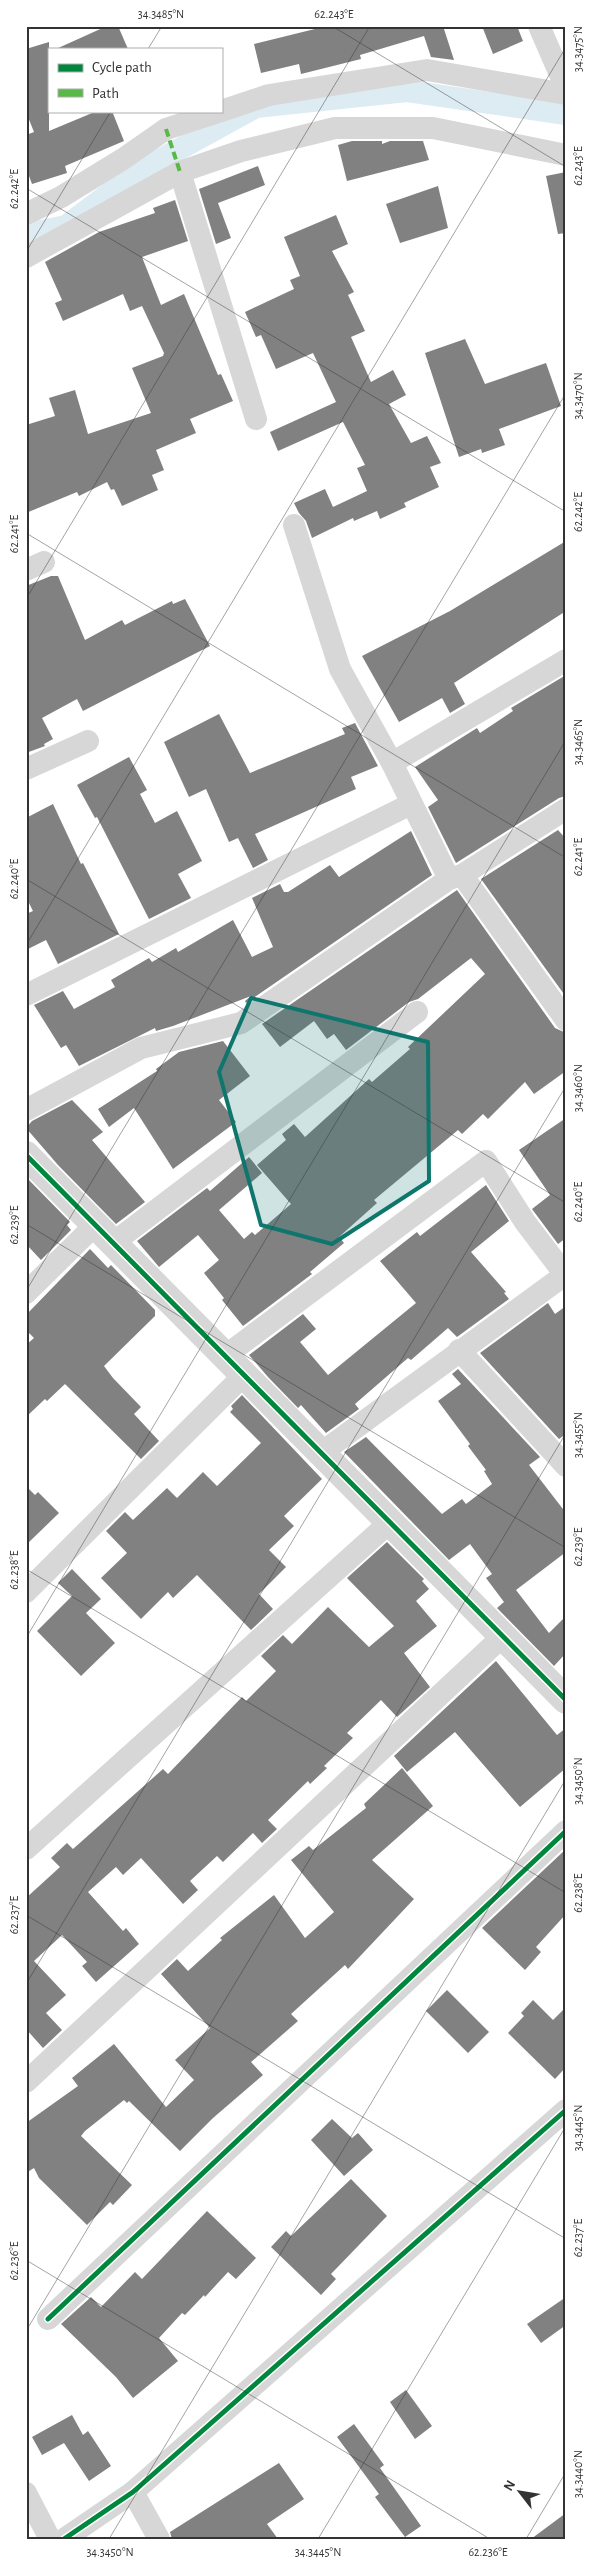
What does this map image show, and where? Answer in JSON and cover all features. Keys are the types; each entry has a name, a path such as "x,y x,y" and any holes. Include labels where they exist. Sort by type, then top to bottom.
{"street":[{"path":"539,26 566,88"},
{"path":"222,111 270,95 427,70 566,94"},
{"path":"26,214 61,197 166,129 218,112"},
{"path":"26,257 180,172 241,151 335,128 433,128 566,155"},
{"path":"180,172 256,419"},
{"path":"294,525 340,669 392,763 411,804 456,877 566,1020"},
{"path":"392,763 566,660"},
{"path":"26,769 88,741"},
{"path":"26,995 411,804"},
{"path":"26,1110 141,1048 241,1023 456,877 563,816"},
{"path":"26,1293 104,1234 417,1012"},
{"path":"26,1155 566,1700"},
{"path":"225,1356 486,1161 525,1222 560,1268 566,1267"},
{"path":"321,1453 459,1350 566,1274"},
{"path":"459,1350 566,1466"},
{"path":"26,1592 244,1375"},
{"path":"26,1849 390,1522"},
{"path":"26,2082 503,1636"},
{"path":"48,2319 566,1831"},
{"path":"64,2539 133,2492 566,2110"},
{"path":"133,2492 159,2539"},
{"path":"26,2493 50,2539"}],"highlighted area":[{"path":"251,998 428,1042 429,1181 332,1244 261,1225 219,1072"}],"building":[{"path":"107,26 118,26 128,48 58,48"},
{"path":"327,26 443,26 454,60 431,57 424,36 360,55 361,59 301,74 299,64 261,73 254,44"},
{"path":"482,26 517,26 523,41 493,54"},
{"path":"49,42 49,131 95,112 112,112 124,141 65,166 67,173 32,184 26,168 26,135 34,132 26,112 26,49"},
{"path":"352,141 382,141 382,144 390,141 423,141 429,160 347,181 338,145"},
{"path":"258,166 265,185 218,203 231,238 216,244 199,189"},
{"path":"566,172 566,233 558,234 546,176"},
{"path":"438,186 448,228 400,243 386,204"},
{"path":"175,200 188,241 142,257 161,305 184,294 218,375 221,374 233,401 190,419 196,433 156,450 164,470 152,475 158,490 122,506 114,489 111,490 107,482 79,496 77,492 26,513 26,425 55,416 49,398 75,390 88,434 151,413 132,368 163,356 164,353 142,306 130,311 123,294 63,321 55,303 62,300 45,262 99,232 155,213 153,208"},
{"path":"336,215 348,244 332,251 354,292 348,295 365,331 351,337 371,382 393,370 406,395 389,404 411,443 427,436 441,463 430,467 439,487 404,503 406,507 380,519 377,511 354,521 353,518 312,538 306,521 294,503 325,489 333,507 367,491 357,468 365,465 343,422 278,451 270,432 336,402 313,353 276,369 261,335 256,337 245,312 294,289 290,280 300,276 284,237"},
{"path":"465,339 485,384 546,363 561,406 499,429 505,445 482,453 481,449 459,457 425,353"},
{"path":"566,541 566,611 454,683 465,704 450,713 442,698 399,722 362,656 450,611"},
{"path":"51,576 58,576 85,640 122,620 125,625 172,601 173,604 185,599 210,646 83,711 77,699 42,718 53,739 44,744 45,746 26,753 26,586"},
{"path":"566,675 566,796 559,798 456,863 428,807 438,800 415,767 477,728 480,733 513,711 511,708"},
{"path":"219,714 250,773 345,734 342,728 355,723 378,766 351,777 356,789 255,834 268,860 253,868 238,838 229,842 206,789 189,797 164,742"},
{"path":"129,757 147,790 140,794 155,823 177,811 202,861 178,874 191,898 149,919 97,817 95,818 77,785"},
{"path":"53,804 81,864 83,863 119,934 58,964 46,940 26,950 26,914 33,911 26,897 26,818"},
{"path":"558,830 566,839 566,997 481,879"},
{"path":"411,831 432,875 246,1003 245,1001 251,996 173,1026 156,1031 155,1028 79,1066 66,1045 61,1048 34,1005 63,991 74,1009 115,987 111,980 149,958 152,962 176,948 178,952 233,920 252,957 273,947 252,898 280,884 284,892 288,892 330,865 339,877"},
{"path":"457,890 555,1028 566,1033 566,1071 534,1094 525,1082 488,1119 483,1114 462,1134 458,1130 374,1200 377,1203 339,1237 344,1243 310,1272 312,1274 243,1326 222,1300 224,1298 204,1273 219,1260 198,1235 159,1267 137,1241 207,1188 210,1191 249,1157 262,1173 219,1210 244,1239 252,1232 255,1235 291,1204 257,1165 286,1140 282,1134 294,1124 305,1137 369,1079 372,1082 410,1049 408,1047 485,974 471,958 418,999 409,1002 346,1050 334,1034 327,1039 314,1021 280,1047 262,1024"},
{"path":"223,1041 250,1076 219,1100 236,1122 173,1169 134,1108 109,1127 98,1109 157,1071 156,1069 179,1052"},
{"path":"72,1100 103,1132 92,1140 145,1202 116,1224 58,1165 26,1128 32,1121"},
{"path":"566,1118 566,1238 558,1244 532,1209 550,1195 519,1150"},
{"path":"26,1177 70,1222 67,1225 71,1230 41,1260 26,1244"},
{"path":"486,1185 509,1221 471,1252 506,1292 504,1293 509,1299 457,1337 448,1328 411,1360 408,1358 355,1404 359,1409 326,1433 301,1405 298,1408 249,1355 303,1314 316,1329 300,1342 328,1375 416,1303 380,1261 417,1232 420,1236"},
{"path":"90,1249 108,1268 111,1265 155,1310 155,1316 104,1366 141,1407 134,1414 159,1441 141,1459 65,1384 26,1417 26,1345 34,1338 26,1330 26,1315"},
{"path":"548,1303 555,1314 566,1306 566,1434 559,1439 480,1353"},
{"path":"458,1369 540,1457 529,1465 566,1513 566,1552 516,1590 549,1633 566,1616 566,1653 554,1666 497,1608 504,1602 486,1578 492,1574 470,1544 449,1560 344,1452 366,1437 442,1514 462,1499 466,1504 492,1484 484,1471 486,1470 468,1446 470,1444 438,1401 461,1384 452,1374"},
{"path":"242,1395 322,1479 284,1516 294,1526 269,1550 286,1567 259,1594 273,1609 251,1630 197,1575 173,1598 168,1592 141,1619 101,1578 127,1553 106,1531 125,1512 133,1520 167,1488 177,1498 203,1472 217,1486 261,1443 230,1412 233,1409 231,1406"},
{"path":"26,1486 35,1495 38,1492 59,1513 26,1545"},
{"path":"387,1542 424,1579 422,1581 429,1589 416,1601 437,1626 404,1653 430,1687 397,1717 381,1700 347,1733 353,1738 324,1766 327,1768 310,1784 308,1781 268,1820 277,1829 262,1843 253,1833 223,1862 217,1856 190,1881 198,1890 183,1904 141,1858 123,1875 116,1867 88,1892 123,1931 126,1928 139,1944 96,1982 82,1966 87,1962 62,1935 34,1961 66,1995 46,2013 62,2030 43,2048 26,2029 26,1898 60,1867 51,1858 67,1843 73,1849 163,1769 168,1774 242,1697 246,1701 276,1671 261,1656 283,1635 292,1644 328,1607 369,1647 394,1626 347,1578"},
{"path":"72,1569 101,1599 86,1613 115,1643 81,1676 37,1631 72,1596 58,1583"},
{"path":"496,1661 557,1735 566,1728 566,1768 520,1807 455,1732 407,1772 394,1756"},
{"path":"402,1768 433,1806 372,1860 414,1899 348,1969 345,1965 291,2014 298,2021 251,2062 263,2075 213,2118 180,2151 129,2101 127,2103 124,2100 85,2131 81,2136 132,2185 113,2205 110,2202 87,2225 39,2178 34,2168 26,2173 26,2123 78,2086 72,2078 114,2044 166,2107 194,2080 175,2060 210,2028 161,1974 177,1959 188,1971 222,1940 220,1938 274,1895 305,1938 334,1912 291,1860 309,1846 313,1850 366,1808 364,1804"},
{"path":"566,1849 566,1914 536,1947 541,1952 525,1970 482,1928"},
{"path":"447,1990 489,2032 468,2053 426,2011"},
{"path":"533,2000 553,2020 566,2007 566,2067 555,2079 508,2033 524,2016 521,2013"},
{"path":"332,2119 352,2138 358,2133 373,2150 344,2176 311,2140"},
{"path":"351,2179 387,2216 331,2274 336,2279 321,2295 271,2247 286,2231 291,2236"},
{"path":"207,2211 256,2258 236,2279 228,2272 185,2315 182,2313 159,2338 178,2361 133,2398 116,2377 61,2324 91,2297 101,2307 135,2272 142,2279"},
{"path":"566,2297 566,2325 541,2343 527,2324"},
{"path":"406,2390 432,2426 415,2439 390,2402"},
{"path":"72,2415 83,2435 88,2431 111,2466 89,2481 64,2443 42,2455 32,2437"},
{"path":"354,2424 384,2465 380,2468 421,2526 405,2537 375,2497 379,2494 337,2437"},
{"path":"279,2463 304,2499 267,2524 278,2539 172,2539 170,2532"},
{"path":"566,2513 566,2539 531,2539"}],"waterway":[{"path":"26,234 66,226 136,173 256,107 407,91 566,114"}],"marked path":[{"path":"166,129 180,172"}],"cycle path":[{"path":"26,1155 566,1700"},
{"path":"48,2319 566,1831"},
{"path":"64,2539 133,2492 566,2110"}]}
